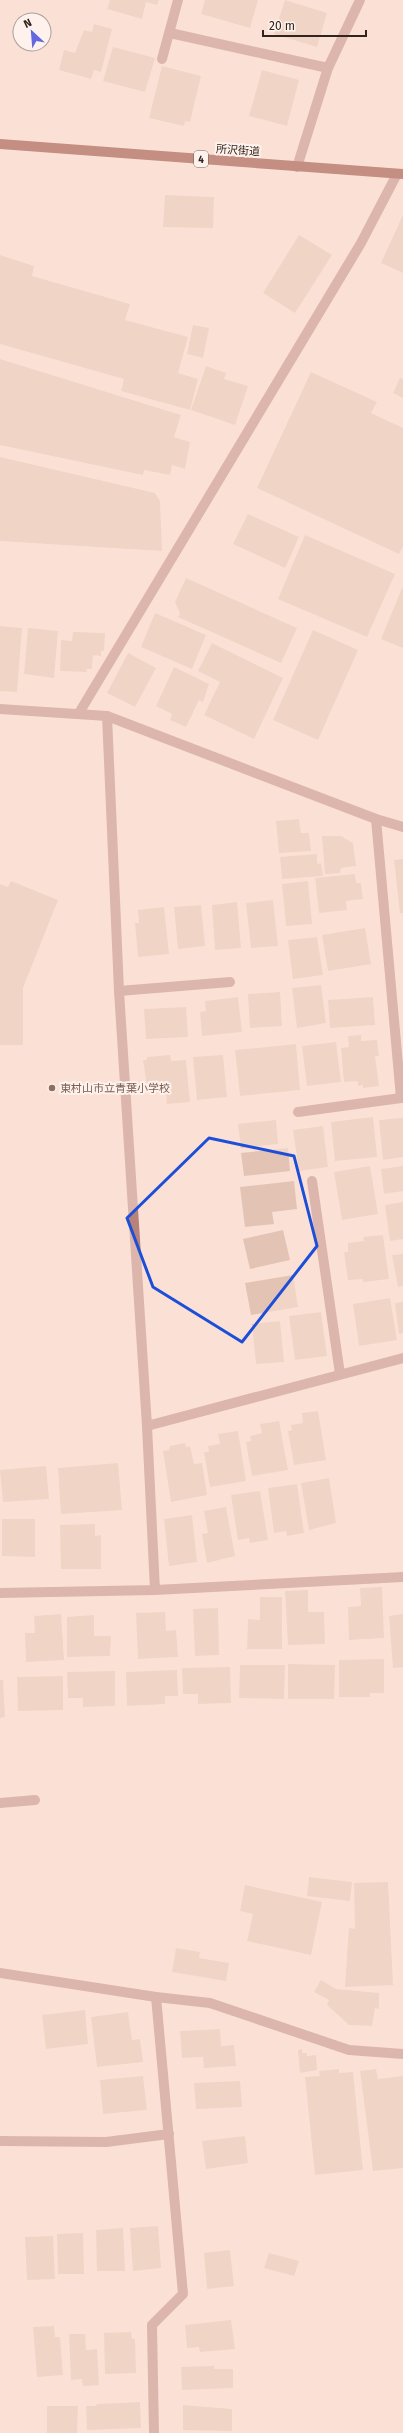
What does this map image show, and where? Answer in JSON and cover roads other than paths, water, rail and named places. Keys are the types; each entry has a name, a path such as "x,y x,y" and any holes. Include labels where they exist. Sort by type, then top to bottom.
{"main road":[{"name":"所沢街道","path":"0,144 400,174"}],"street":[{"path":"162,59 178,0"},
{"path":"297,167 328,68 360,0"},
{"path":"170,33 328,68"},
{"path":"79,713 361,243 400,174"},
{"path":"0,709 107,716 376,819 403,827"},
{"path":"107,716 119,991 147,1426 155,1590"},
{"path":"298,1112 402,1098 376,819"},
{"path":"119,991 230,982"},
{"path":"312,1181 340,1374"},
{"path":"147,1426 403,1358"},
{"path":"0,1593 155,1590 403,1577"},
{"path":"0,1803 35,1800"},
{"path":"0,1973 156,1997 210,2003 349,2050 403,2054"},
{"path":"154,2433 152,2325 183,2294 156,1997"},
{"path":"0,2141 106,2142 169,2134"}],"place":[{"name":"東村山市立青葉小学校","path":"52,1088"}]}
